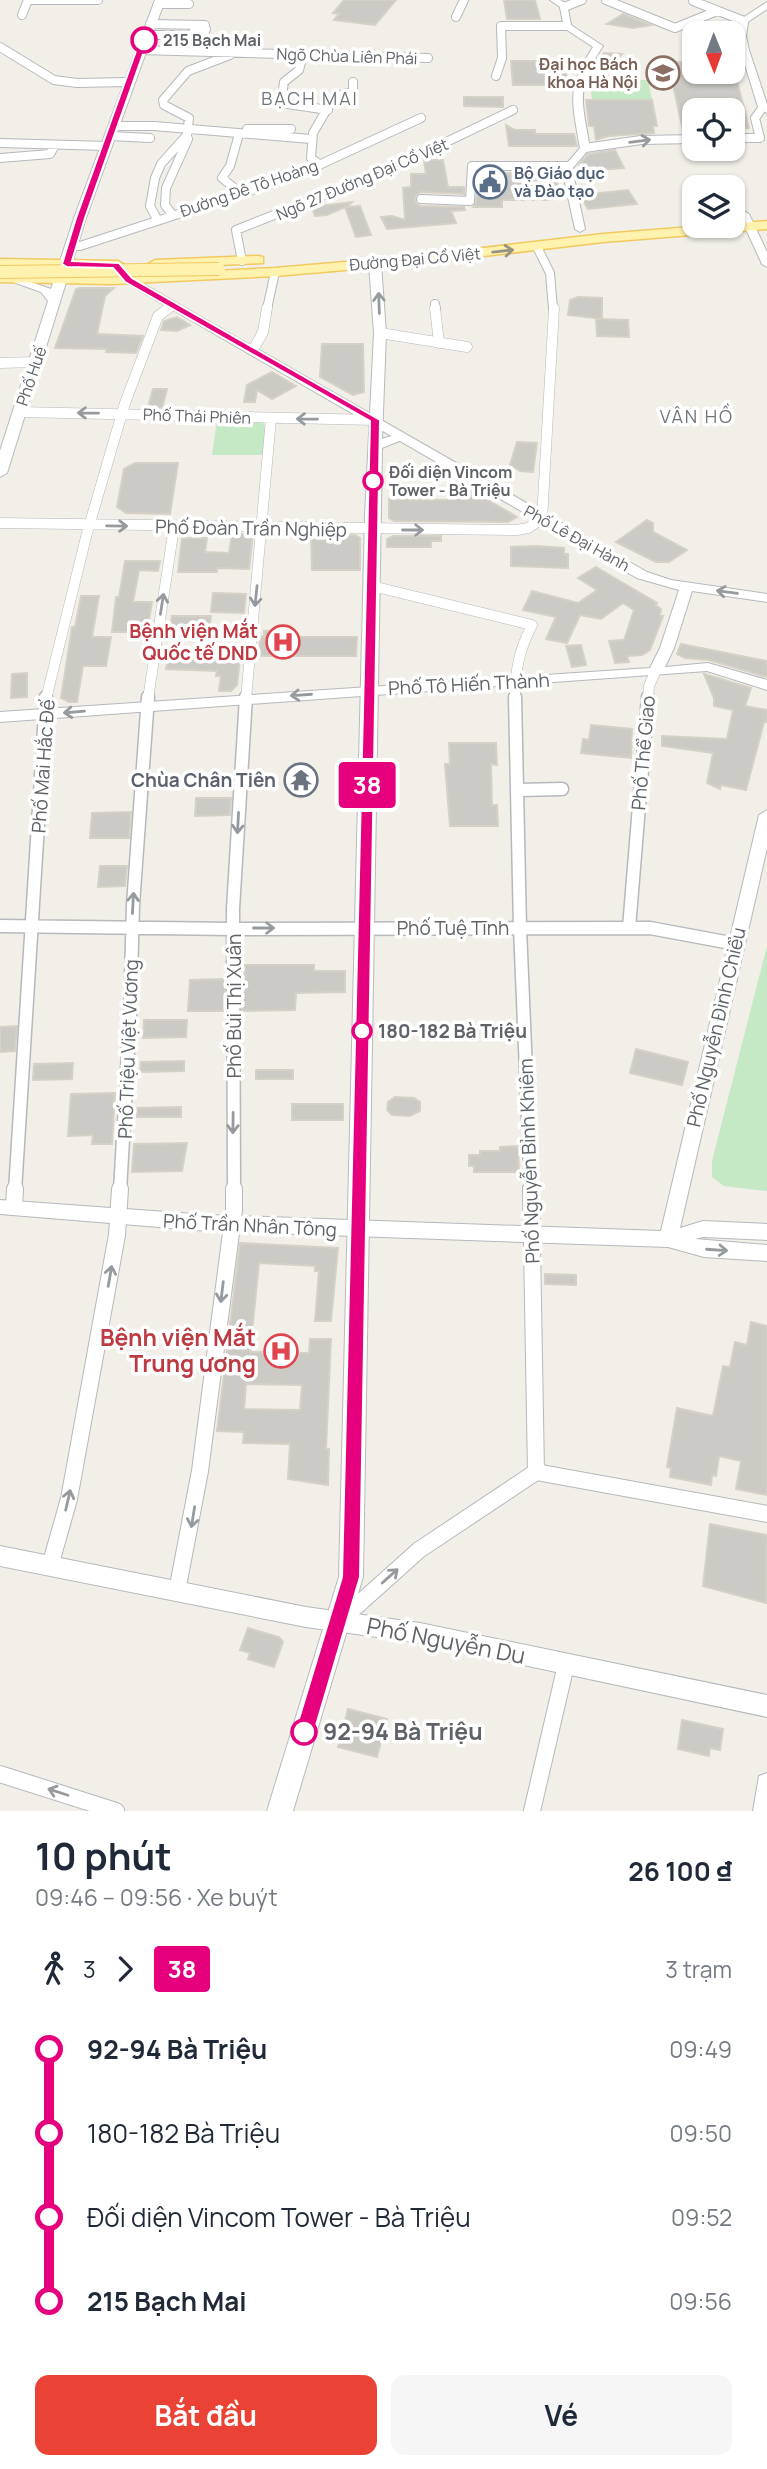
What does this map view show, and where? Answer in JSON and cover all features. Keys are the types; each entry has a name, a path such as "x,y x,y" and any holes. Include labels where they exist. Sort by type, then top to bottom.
{"main road":[{"name":"Phố Huế","path":"0,473 72,246 128,82 159,2"},
{"name":"Đường Đại Cồ Việt","path":"745,218 767,212"},
{"name":"Đường Đại Cồ Việt","path":"745,219 767,225"},
{"name":"Đường Đại Cồ Việt","path":"1,272 67,264 116,265 171,271 382,263 580,229 682,220"},
{"name":"Đường Đại Cồ Việt","path":"1,272 63,280 129,280 242,261 537,247 682,227"},
{"path":"1,272 269,269 345,255"},
{"path":"279,1811 351,1577 372,529 382,263"},
{"path":"153,294 171,271"},
{"path":"1,272 45,289 55,303"},
{"path":"375,446 402,437"}],"street":[{"path":"22,15 28,0 98,0"},
{"path":"456,17 464,0"},
{"path":"554,0 564,7 567,26"},
{"path":"564,7 582,0"},
{"path":"606,0 675,28 717,11"},
{"path":"696,0 693,1 744,21 767,5"},
{"path":"159,2 189,4"},
{"path":"146,35 192,35 192,32 205,32 209,27 150,24"},
{"path":"496,76 502,58 501,26 567,26 598,46 583,69 576,96 585,148"},
{"path":"0,47 54,80 69,83 128,82"},
{"name":"Ngõ Chùa Liên Phái","path":"141,50 241,52 348,59 428,58"},
{"path":"172,214 164,205 165,193 168,182 184,157 189,118 164,105 163,100 188,71 241,52"},
{"path":"303,55 299,71 284,82 281,103 328,110"},
{"path":"745,138 760,138 754,118 765,108 746,56"},
{"path":"320,165 312,158 311,139 334,97 353,91 353,82"},
{"name":"Ngõ 27 Đường Đại Cồ Việt","path":"242,261 236,230 390,169 467,135 513,110"},
{"name":"Đường Đê Tô Hoàng","path":"72,246 80,246 320,165 421,118"},
{"path":"0,143 55,145 154,126 188,134 311,139"},
{"path":"188,134 272,127 291,129"},
{"path":"157,219 150,206 155,178 161,164 188,134"},
{"path":"239,134 230,166 222,178 239,192"},
{"path":"110,136 150,138"},
{"path":"580,229 567,169 585,148 641,140 682,139"},
{"path":"0,158 50,154 55,145"},
{"path":"421,199 470,201 472,166 569,166"},
{"path":"745,222 767,264"},
{"path":"537,247 550,273 555,293 542,519"},
{"name":"Phố Lê Đại Hành","path":"116,265 129,280 642,575 687,586 767,598"},
{"path":"253,350 262,337 269,269"},
{"path":"435,304 439,343"},
{"name":"Phố Mai Hắc Đế","path":"7,1207 33,927 46,699 90,525 122,414 159,316 172,305"},
{"path":"380,333 467,348"},
{"path":"0,363 36,362"},
{"name":"Phố Thái Phiên","path":"19,412 375,420"},
{"name":"Phố Bùi Thị Xuân","path":"177,1591 200,1471 234,1210 233,929 246,699 271,418"},
{"name":"Phố Đoàn Trần Nghiệp","path":"0,523 517,530 528,528 542,519"},
{"name":"Phố Triệu Việt Vương","path":"50,1566 69,1499 119,1216 147,706 174,527"},
{"name":"Phố Nguyễn Bỉnh Khiêm","path":"372,586 530,623 516,663 516,681 520,928 532,1235 536,1472"},
{"name":"Phố Thể Giao","path":"629,928 649,686 667,648 687,586"},
{"name":"Phố Tô Hiến Thành","path":"0,717 694,667 718,669 767,685"},
{"path":"519,790 562,789"},
{"name":"Phố Nguyễn Đình Chiểu","path":"668,1239 767,816"},
{"name":"Phố Tuệ Tĩnh","path":"0,926 233,929 650,928 736,944"},
{"name":"Phố Trần Nhân Tông","path":"7,1207 231,1224 668,1239 704,1249 767,1253"},
{"name":"Phố Trần Nhân Tông","path":"668,1239 703,1229 767,1232"},
{"path":"339,1622 419,1550 536,1472 767,1514"},
{"name":"Phố Nguyễn Du","path":"0,1556 339,1622 420,1633 767,1706"},
{"path":"532,1811 566,1665"},
{"path":"0,1774 117,1811"},
{"path":"764,1811 767,1784"}],"green space":[{"path":"589,80 648,80 652,99 592,99"},
{"path":"217,420 263,422 263,455 212,455"},
{"path":"767,946 767,1191 724,1186 712,1177 712,1161"}],"building":[{"path":"344,0 396,0 375,25 334,20 339,14 333,13"},
{"path":"504,0 535,0 540,19 507,19"},
{"path":"623,14 651,25 633,28 607,24"},
{"path":"604,53 622,54 614,64 609,63 604,70 593,68"},
{"path":"511,61 564,61 568,85 513,85"},
{"path":"668,62 682,62 682,84 738,84 741,98 682,98 682,125"},
{"path":"464,97 503,97 503,107 464,106"},
{"path":"586,100 652,100 657,126 653,126 654,133 608,136 596,140 594,126 589,126"},
{"path":"745,112 749,128 745,128"},
{"path":"506,125 515,130 535,130 535,134 574,134 577,146 509,146"},
{"path":"615,150 624,168 582,171 579,165 588,154"},
{"path":"424,160 443,160 448,187 464,187 464,194 421,192 415,196 416,203 421,206 464,207 465,210 451,211 456,223 387,229 381,217 392,216 405,220 403,188 411,187 411,174 426,174"},
{"name":"Bộ Giáo dục và Đào tạo","path":"479,173 556,173 558,188 563,188 565,197 553,197 553,200 502,200 502,207 473,207 477,187 480,187"},
{"path":"628,190 637,204 588,209 580,195"},
{"path":"352,202 347,207 360,206 371,235 356,237 345,207 327,215 315,216 312,207"},
{"path":"114,288 105,296 97,334 143,336 136,353 106,352 107,349 55,348 76,289"},
{"path":"578,297 602,298 602,319 568,315 570,300"},
{"path":"177,317 190,325 177,331 161,330 164,321"},
{"path":"596,319 628,320 629,337 597,336"},
{"path":"322,344 363,344 364,392 353,395 320,377"},
{"path":"272,372 296,386 272,399 257,390 255,402 244,402 247,385"},
{"path":"153,389 167,389 162,408 148,407"},
{"path":"517,442 537,443 533,472 520,471 510,465"},
{"path":"135,463 178,463 170,514 126,513 117,507 124,469"},
{"path":"467,488 517,517 508,522 394,521 389,518 389,499 446,500"},
{"path":"647,520 653,523 653,532 687,550 669,562 656,562 616,542"},
{"path":"232,534 253,534 249,569 217,568 217,572 178,572 182,538 207,538 205,552 229,553"},
{"path":"311,535 355,535 360,538 360,570 312,570"},
{"path":"393,536 441,536 441,541 431,541 431,547 387,547 387,539"},
{"path":"511,547 564,548 564,554 568,554 568,568 511,566"},
{"path":"125,561 160,561 158,571 139,570 133,602 152,602 146,639 132,639 133,632 112,632 116,597 119,597"},
{"path":"596,567 657,603 655,605 661,609 660,616 663,616 650,650 642,655 627,656 629,662 615,663 609,641 624,640 634,610 623,603 601,619 580,615 567,643 546,639 556,617 523,610 532,591 578,603 597,590 578,578"},
{"path":"213,593 246,594 244,613 211,612"},
{"path":"81,596 99,596 92,637 111,637 106,666 83,666 77,702 69,702 61,698 72,627 75,627"},
{"path":"172,616 211,616 209,632 170,632"},
{"path":"264,631 278,631 277,637 357,637 356,656 259,656 260,637 264,636"},
{"path":"681,644 767,661 767,677 709,660 685,658 677,654"},
{"path":"581,645 586,665 572,667 566,646"},
{"path":"169,655 240,658 237,685 231,691 219,691 221,676 216,676 217,671 166,669"},
{"path":"27,673 27,697 11,698 12,674"},
{"path":"704,674 751,688 745,706 767,710 767,722 764,722 746,790 721,785 720,789 707,783 713,753 662,746 662,736 727,739 733,710 714,706 714,698"},
{"path":"591,725 632,729 631,758 581,753 583,739 589,740"},
{"path":"449,743 496,743 497,765 491,764 492,805 497,805 498,826 450,826 445,764 450,764"},
{"path":"196,798 231,798 230,815 195,816"},
{"path":"131,812 129,838 90,838 92,813"},
{"path":"100,866 127,866 125,886 98,887"},
{"path":"245,965 314,965 314,971 345,971 345,992 296,993 295,1010 242,1011"},
{"path":"225,979 225,1011 188,1011 190,980"},
{"path":"144,1020 187,1020 186,1037 143,1038"},
{"path":"17,1026 15,1051 0,1052 0,1027"},
{"path":"636,1049 688,1062 682,1085 630,1073"},
{"path":"184,1061 184,1071 140,1072 141,1062"},
{"path":"73,1063 72,1079 33,1080 34,1064"},
{"path":"256,1070 293,1070 293,1079 256,1079"},
{"path":"115,1093 112,1144 92,1144 93,1135 68,1136 71,1094"},
{"path":"395,1097 414,1098 420,1102 420,1111 410,1116 392,1115 387,1110 388,1102"},
{"path":"292,1104 343,1104 343,1120 292,1120"},
{"path":"181,1107 181,1117 136,1117 137,1108"},
{"path":"187,1143 182,1171 132,1172 134,1144"},
{"path":"518,1146 519,1172 474,1172 474,1166 469,1166 469,1155 480,1155 480,1151 500,1151 500,1147"},
{"path":"240,1243 338,1248 331,1321 315,1321 319,1271 315,1271 315,1266 259,1263 250,1352 309,1353 310,1339 331,1339 326,1449 329,1449 328,1485 288,1479 290,1444 243,1443 244,1432 217,1431","holes":["246,1384 302,1385 300,1410 244,1409"]},
{"path":"545,1274 576,1275 576,1285 545,1284"},
{"path":"751,1322 767,1326 767,1495 736,1489 741,1461 719,1456 716,1476 712,1475 711,1485 670,1477 671,1468 667,1467 677,1408 713,1416 723,1366 730,1367 735,1342 747,1345"},
{"path":"710,1524 767,1535 766,1603 703,1586"},
{"path":"248,1628 279,1637 283,1642 274,1667 248,1659 250,1653 240,1650"},
{"path":"348,1709 387,1719 377,1757 338,1747"},
{"path":"682,1720 723,1729 720,1750 710,1748 709,1756 678,1749"}],"bus line":[{"name":"38","path":"144,40 80,218 67,264 116,265 129,280 375,420 351,1577 304,1732"}],"place":[{"name":"215 Bạch Mai","path":"144,40"},
{"name":"Đại học Bách khoa Hà Nội","path":"663,73"},
{"name":"Bộ Giáo dục và Đào tạo","path":"490,182"},
{"name":"Đối diện Vincom Tower - Bà Triệu","path":"373,481"},
{"name":"Bệnh viện Mắt Quốc tế DND","path":"283,642"},
{"name":"Chùa Chân Tiên","path":"301,780"},
{"name":"180-182 Bà Triệu","path":"362,1031"},
{"name":"Bệnh viện Mắt Trung ương","path":"281,1351"},
{"name":"92-94 Bà Triệu","path":"304,1732"}],"district":[{"name":"BẠCH MAI","path":"310,99"},
{"name":"VÂN HỒ","path":"697,417"}]}
